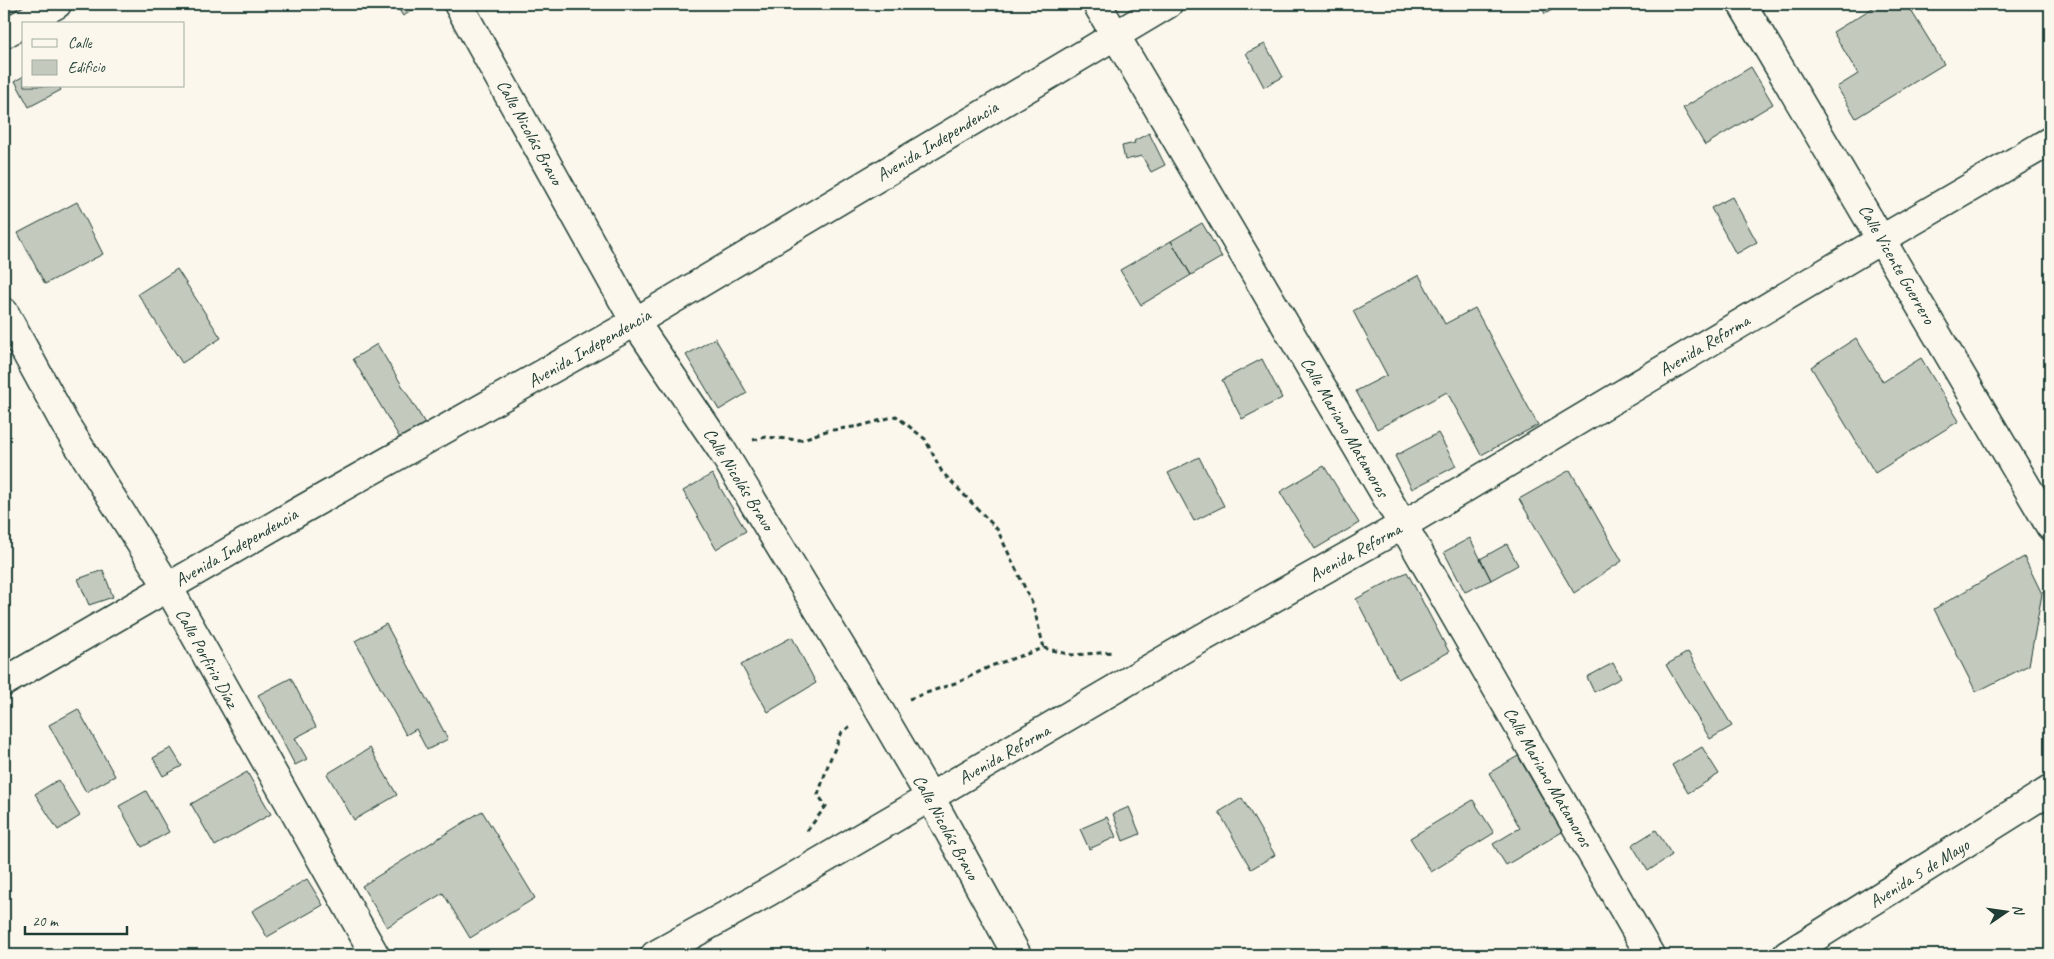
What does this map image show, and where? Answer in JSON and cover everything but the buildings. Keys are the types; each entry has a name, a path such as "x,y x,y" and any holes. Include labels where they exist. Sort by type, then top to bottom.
{"street":[{"path":"25,22 57,4"},
{"name":"Calle Nicolás Bravo","path":"458,4 635,322 722,449 930,797 1017,955"},
{"name":"Calle Mariano Matamoros","path":"1097,4 1403,525 1650,955"},
{"name":"Avenida Independencia","path":"4,682 635,322 1168,4"},
{"name":"Calle Vicente Guerrero","path":"1742,4 1882,238 2050,526"},
{"path":"4,34 22,24"},
{"name":"Avenida Reforma","path":"655,955 1188,646 1403,525 1882,238 2050,141"},
{"name":"Calle Porfirio Díaz","path":"4,312 65,424 168,587 374,955"},
{"name":"Avenida 5 de Mayo","path":"1787,955 2050,790"}],"path":[{"path":"722,449 766,437 800,440 826,431 860,426 896,416 925,439 942,472 997,529 1033,605 1044,648"},
{"path":"806,833 826,806 818,795 828,762 842,732 888,702 921,696 961,681 991,666 1044,648 1072,655 1120,651"}]}
